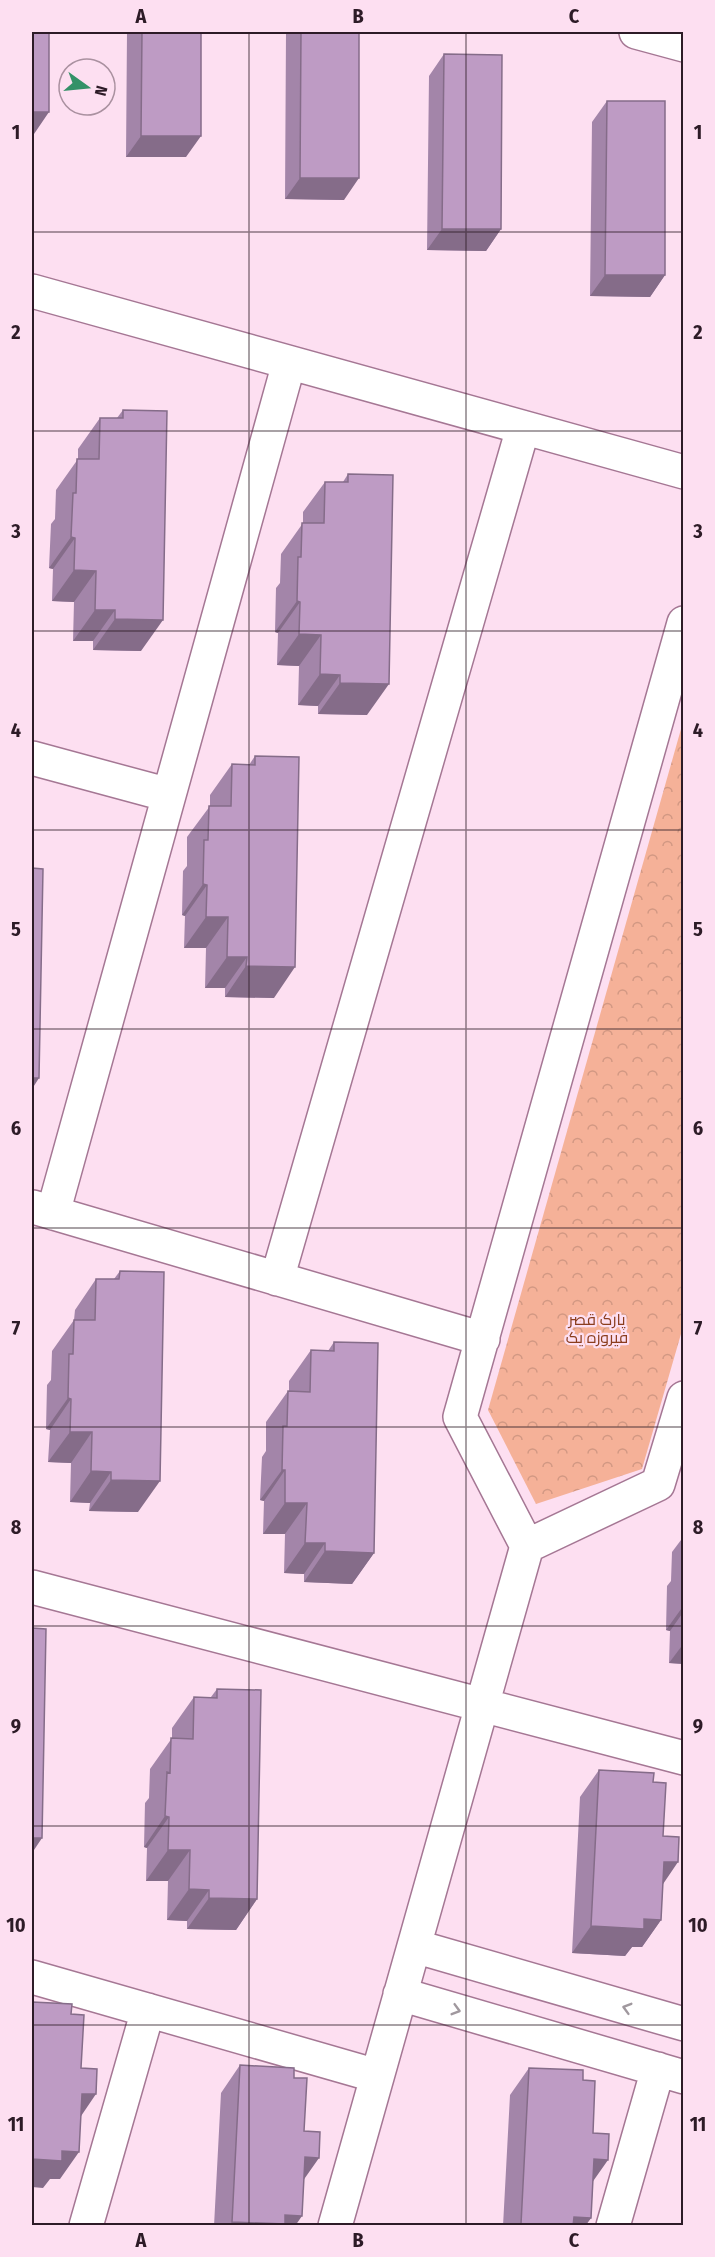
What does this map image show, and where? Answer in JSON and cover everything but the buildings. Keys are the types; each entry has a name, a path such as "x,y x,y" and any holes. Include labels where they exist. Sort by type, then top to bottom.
{"street":[{"path":"636,32 684,45"},
{"path":"32,291 684,472"},
{"path":"289,363 169,795 42,1210 483,1339"},
{"path":"277,1279 523,428"},
{"path":"335,2226 527,1546 460,1417 684,623"},
{"path":"32,758 169,795"},
{"path":"527,1546 658,1484 684,1398"},
{"path":"32,1587 684,1758"},
{"path":"414,1946 684,2024"},
{"path":"32,1977 377,2076"},
{"path":"400,1994 671,2073 613,2226"},
{"path":"86,2226 148,2010"}],"green space":[{"name":"پارک قصر فیروزه یک","path":"683,722 683,1327 642,1469 536,1504 488,1410"}]}
